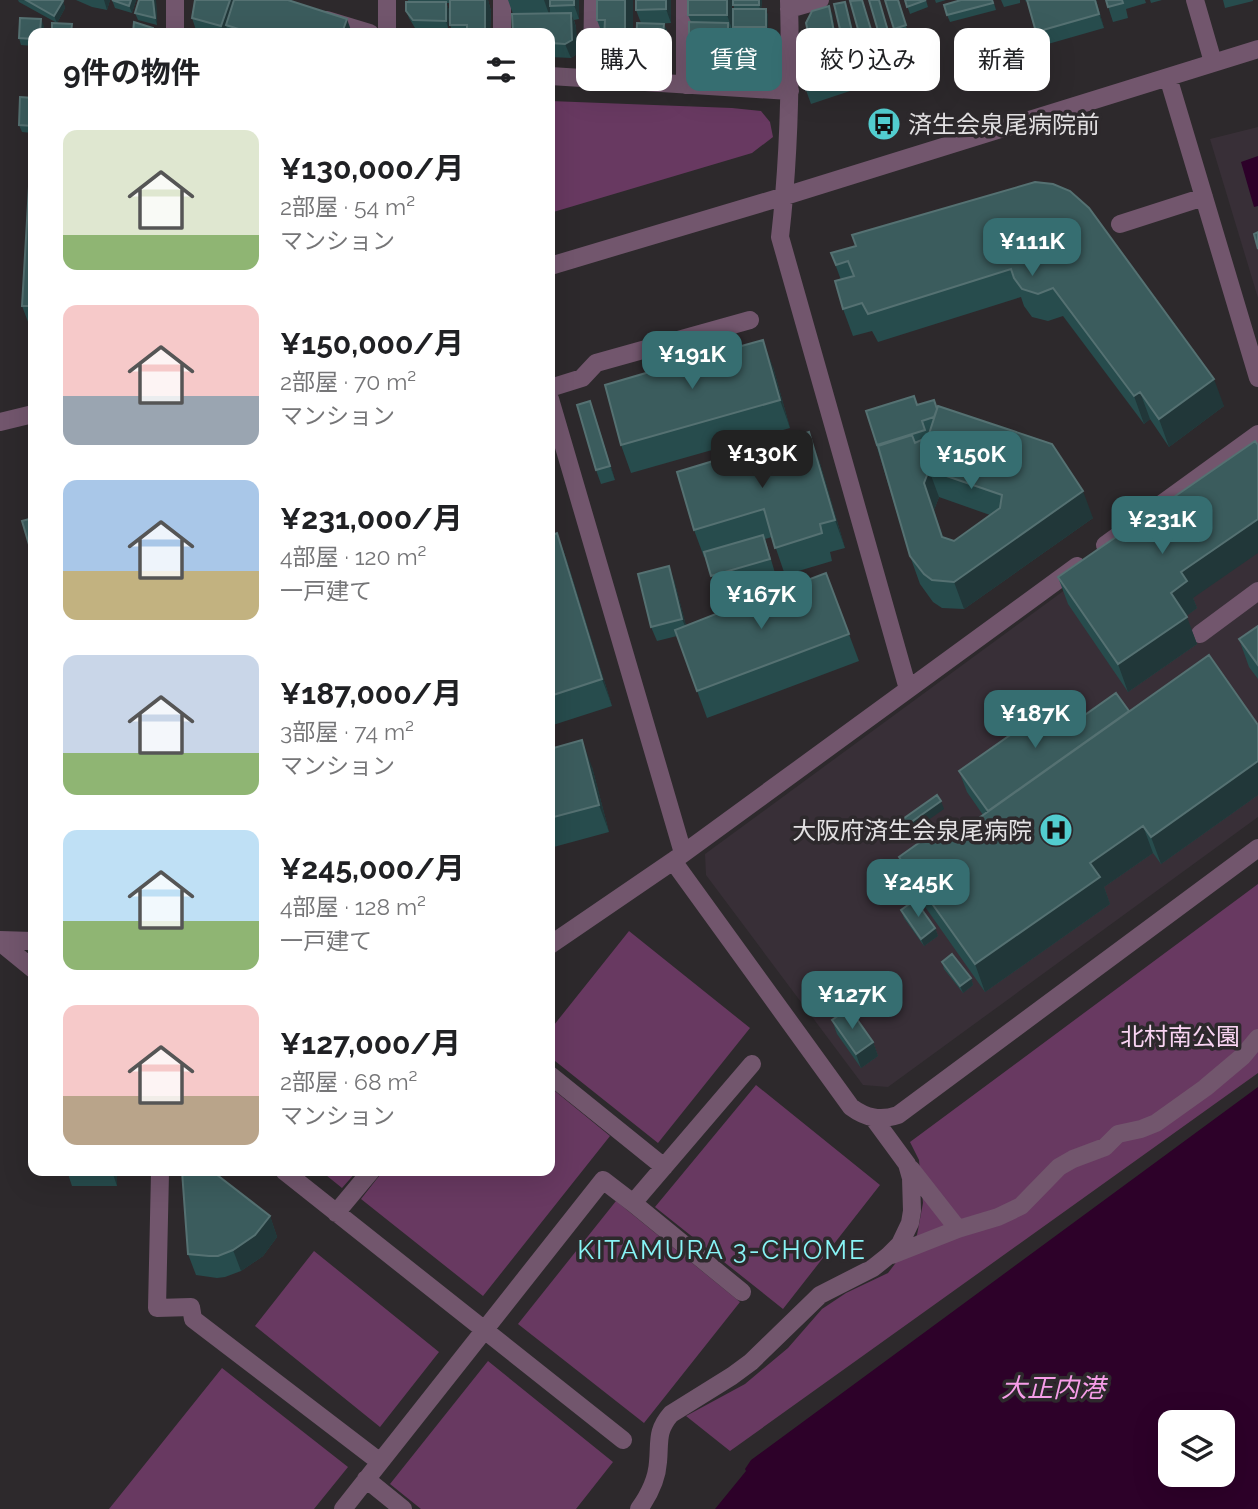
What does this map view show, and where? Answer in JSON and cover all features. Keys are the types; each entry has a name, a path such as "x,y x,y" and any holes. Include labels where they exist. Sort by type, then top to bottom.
{"street":[{"path":"175,0 175,28"},
{"path":"387,0 387,28"},
{"path":"502,0 502,28"},
{"path":"593,0 593,28"},
{"path":"685,0 685,85"},
{"path":"820,0 789,5 790,91 785,196 780,237 908,689"},
{"path":"1195,0 1213,62"},
{"path":"310,15 353,28"},
{"path":"555,265 1258,49"},
{"path":"555,76 576,78"},
{"path":"1168,77 1258,378"},
{"path":"672,84 790,91"},
{"path":"1120,224 1204,197"},
{"path":"555,386 582,378 596,363 750,320"},
{"path":"0,422 28,415"},
{"path":"555,417 678,857 851,1107 861,1114 874,1119 887,1119 898,1115 1258,848"},
{"path":"555,942 678,857 1258,434"},
{"path":"1200,634 1258,591"},
{"path":"0,941 28,941"},
{"path":"0,941 28,965"},
{"path":"888,1256 998,1217 1021,1206 1059,1167 1104,1147 1118,1134 1156,1123 1205,1088 1243,1056 1258,1038"},
{"path":"633,1203 752,1064"},
{"path":"555,1079 664,1167"},
{"path":"874,1119 958,1229"},
{"path":"639,1509 653,1485 658,1461 658,1437 664,1422 671,1414 751,1362 820,1295 873,1268 900,1244 910,1223 912,1211 911,1178 906,1164"},
{"path":"160,1176 157,1308 191,1307 193,1319 380,1462"},
{"path":"290,1176 623,1440"},
{"path":"336,1213 367,1176"},
{"path":"342,1509 603,1180 742,1292"},
{"path":"366,1479 403,1509"}],"shaded area":[{"path":"1258,127 1258,298 1210,139"},
{"path":"1246,457 1258,458 1258,817 888,1087 863,1085 706,875 705,854"}],"green space":[{"path":"555,101 761,111 770,122 773,137 752,153 555,212"},
{"name":"北村南公園","path":"1258,884 1258,1073 730,1451 686,1416 745,1384 788,1348 822,1309 846,1293 888,1273 917,1235 923,1203 919,1160 910,1142"},
{"path":"629,931 750,1028 658,1143 555,1061 555,1024"},
{"path":"756,1085 880,1185 783,1309 655,1207"},
{"path":"555,1091 610,1136 483,1296 361,1199 379,1176 555,1176"},
{"path":"327,1176 353,1176 342,1188"},
{"path":"616,1201 740,1302 644,1423 518,1324"},
{"path":"314,1251 439,1352 380,1427 255,1326"},
{"path":"488,1361 613,1462 576,1509 421,1509 390,1484"},
{"path":"222,1368 348,1467 314,1509 109,1509"}],"water":[{"path":"1258,156 1258,206 1254,207 1241,162"},
{"name":"大正内港","path":"1258,1087 1258,1509 715,1509 751,1460"}],"building":[{"path":"26,0 61,0 63,1 54,16"},
{"path":"112,0 131,0 129,6"},
{"path":"139,0 153,0 155,18 135,13"},
{"path":"195,0 230,0 221,26 192,18"},
{"path":"234,0 288,0 347,19 344,28 235,28 226,25"},
{"path":"450,0 485,0 485,28 450,25"},
{"path":"550,0 574,0 574,5 550,6"},
{"path":"597,0 625,0 625,28 605,28 605,20 597,20"},
{"path":"636,0 666,0 666,9 636,10"},
{"path":"688,0 727,0 727,15 688,15"},
{"path":"733,0 759,0 759,5 733,5"},
{"path":"862,0 871,28 858,28 850,1"},
{"path":"869,0 879,0 887,28 877,28"},
{"path":"885,0 898,0 906,25 894,28"},
{"path":"905,0 926,0 907,7"},
{"path":"961,0 992,0 993,3 947,15 944,5"},
{"path":"1027,0 1095,0 1099,14 1050,28 1035,28"},
{"path":"1106,0 1122,0 1123,3 1108,7"},
{"path":"406,2 446,2 446,21 413,20 406,11"},
{"path":"845,2 851,28 840,28 834,4"},
{"path":"829,6 833,28 807,28 806,23 812,11"},
{"path":"733,9 766,9 766,27 733,27"},
{"path":"571,13 572,40 565,44 555,43 555,28 513,28 512,14"},
{"path":"20,18 41,19 40,28 28,28 28,39 19,38"},
{"path":"134,22 153,28 133,28"},
{"path":"689,22 728,23 728,28 689,28"},
{"path":"52,23 72,24 72,28 52,28"},
{"path":"637,23 664,24 664,28 637,28"},
{"path":"20,97 28,98 28,126 19,125"},
{"path":"1035,182 1053,184 1070,191 1089,208 1214,379 1159,419 1140,392 1134,396 1053,288 1038,294 1022,289 1011,269 868,314 862,303 843,309 835,281 854,276 848,261 836,265 831,253 856,246 852,235"},
{"path":"28,203 28,306 22,306"},
{"path":"1258,232 1258,249 1254,234"},
{"path":"685,340 691,360 763,340 780,400 621,445 605,385 680,363 674,342"},
{"path":"914,396 917,405 934,400 937,409 934,417 922,421 925,430 877,445 866,411"},
{"path":"590,401 610,466 596,470 577,405"},
{"path":"938,406 1052,444 1083,491 954,582 932,580 910,556 878,446 912,435 915,443 928,437","holes":["929,470 1002,495 1000,508 954,541 942,537 924,483"]},
{"path":"809,432 835,520 820,524 822,533 775,548 764,509 694,530 677,472"},
{"path":"1255,441 1258,445 1258,519 1181,572 1187,581 1171,593 1187,617 1118,664 1058,577"},
{"path":"28,519 28,541 22,521"},
{"path":"557,533 602,679 555,694"},
{"path":"763,535 770,559 711,576 704,552"},
{"path":"669,566 682,619 651,627 638,574"},
{"path":"826,573 849,634 697,691 675,630 744,603 738,584 751,580 757,599"},
{"path":"1258,626 1258,665 1239,639"},
{"path":"1209,655 1258,725 1258,761 1151,837 1143,826 1090,863 1100,877 975,964 899,857 937,830 945,842"},
{"path":"1116,693 1129,711 988,811 959,771 1057,702 1072,724"},
{"path":"582,740 599,805 555,817 555,748"},
{"path":"937,795 941,801 897,832 893,826"},
{"path":"915,900 935,928 921,939 901,910"},
{"path":"952,954 971,978 960,986 942,962"},
{"path":"849,1008 873,1042 856,1054 832,1020"},
{"path":"182,1176 218,1176 270,1216 255,1235 233,1250 218,1256 188,1254"}],"place":[{"name":"済生会泉尾病院前","path":"884,124"},
{"name":"大阪府済生会泉尾病院","path":"1056,830"}],"district":[{"name":"KITAMURA 3-CHOME","path":"722,1250"}]}
